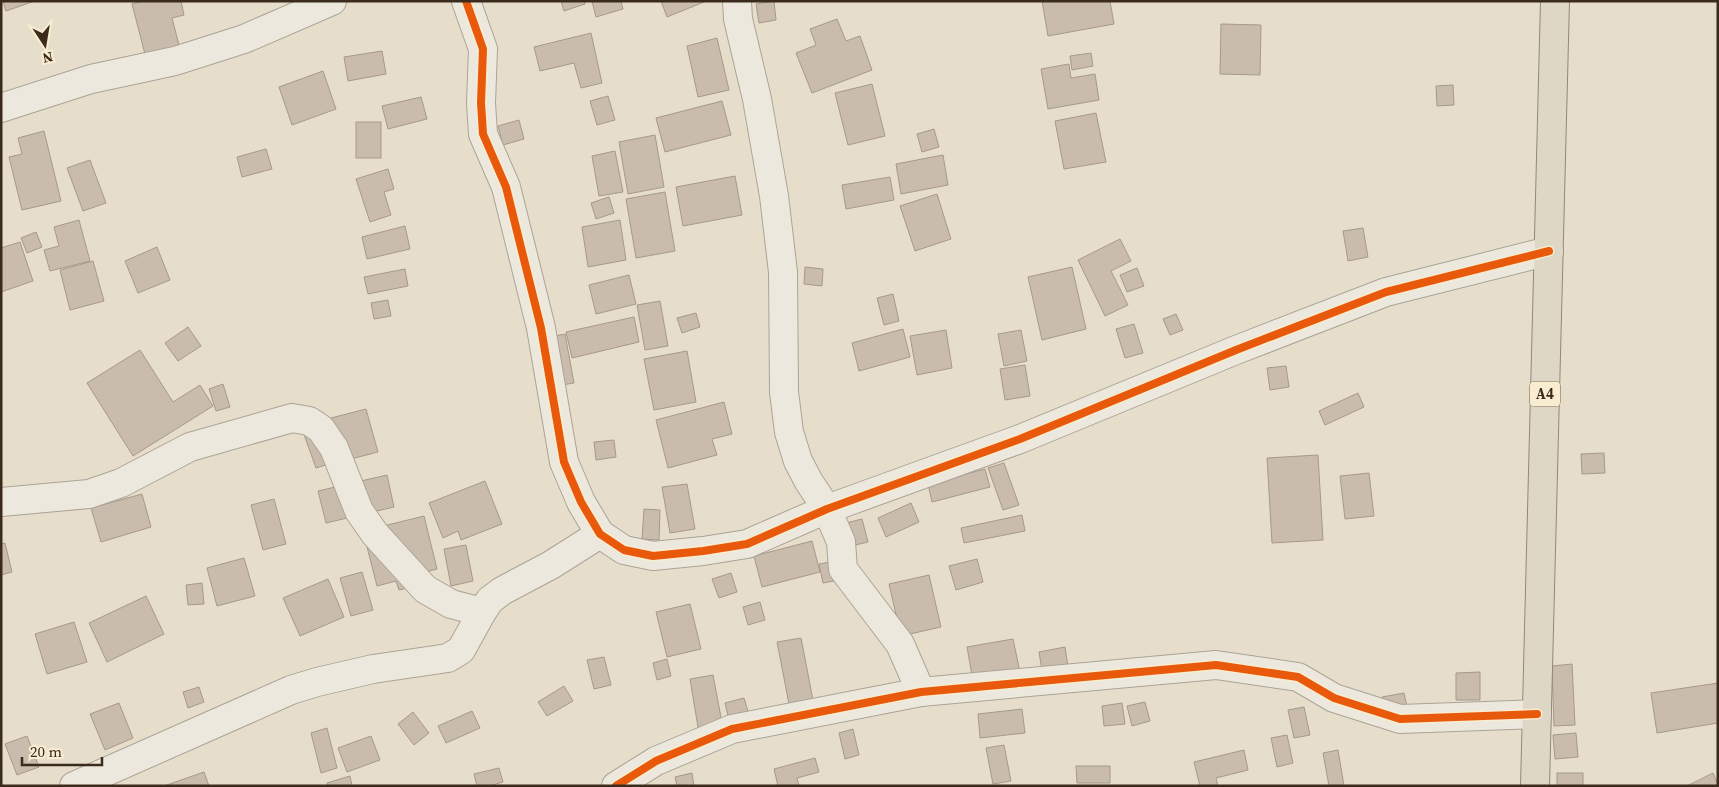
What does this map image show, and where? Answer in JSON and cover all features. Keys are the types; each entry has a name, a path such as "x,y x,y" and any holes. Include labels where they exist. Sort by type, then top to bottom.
{"highway":[{"name":"A4","path":"1535,786 1555,1"}],"street":[{"path":"1,108 92,79 175,61 244,39 332,1"},
{"path":"466,1 483,49 482,103 484,134 506,187 538,319 564,462 581,502 600,534 624,550 653,556 704,552 747,544 827,508 1020,439 1227,353 1386,292 1549,251"},
{"path":"736,1 738,19 758,99 774,196 783,272 784,392 788,432 798,461 809,482 827,508 841,542 843,569 900,644 922,692"},
{"path":"2,500 88,494 122,483 190,447 292,418 309,421 321,429 334,448 359,511 374,534 425,590 451,604 482,612"},
{"path":"74,786 291,690 374,669 448,658 461,650 490,600 502,591 551,565 600,534"},
{"path":"616,786 656,761 732,729 922,692 1216,665 1298,677 1334,698 1400,719 1536,714"}],"building":[{"path":"3,1 35,1 6,11"},
{"path":"142,1 181,1 184,15 172,18 180,49 146,58 132,4"},
{"path":"561,1 584,1 585,4 564,11"},
{"path":"592,1 621,1 623,9 596,17"},
{"path":"661,1 704,1 704,2 667,17"},
{"path":"774,1 776,20 759,23 756,4"},
{"path":"1042,1 1110,1 1114,24 1048,36"},
{"path":"837,19 846,41 860,36 872,70 812,93 796,53 816,45 810,29"},
{"path":"1221,24 1261,25 1260,75 1220,74"},
{"path":"591,33 602,83 581,88 574,63 540,71 534,47"},
{"path":"717,38 729,90 698,97 687,46"},
{"path":"382,51 386,74 348,81 344,57"},
{"path":"1091,53 1093,66 1072,70 1070,56"},
{"path":"1069,64 1071,78 1095,74 1099,100 1048,109 1041,69"},
{"path":"323,71 336,109 292,125 279,87"},
{"path":"872,84 885,136 848,145 835,93"},
{"path":"1453,85 1454,105 1437,106 1436,86"},
{"path":"608,96 615,120 597,125 590,101"},
{"path":"421,97 427,119 388,129 382,106"},
{"path":"722,101 731,135 665,152 656,118"},
{"path":"1096,113 1106,162 1064,169 1055,121"},
{"path":"519,120 524,139 503,145 498,126"},
{"path":"356,122 381,122 381,158 356,158"},
{"path":"934,129 939,147 922,152 917,134"},
{"path":"44,131 61,201 22,210 9,157 22,154 18,138"},
{"path":"655,135 664,187 628,194 619,142"},
{"path":"266,149 272,169 242,177 237,157"},
{"path":"615,151 623,192 599,196 592,156"},
{"path":"943,155 948,185 901,194 896,164"},
{"path":"90,160 106,203 83,211 67,168"},
{"path":"388,169 394,189 384,192 391,215 370,222 356,179"},
{"path":"735,176 742,215 683,226 676,187"},
{"path":"890,177 894,200 846,209 842,185"},
{"path":"665,192 675,251 636,258 626,199"},
{"path":"937,194 951,239 915,251 900,206"},
{"path":"609,197 614,213 596,219 591,203"},
{"path":"79,220 90,261 50,271 44,250 59,246 54,227"},
{"path":"620,220 626,260 588,267 582,227"},
{"path":"405,226 410,249 367,259 362,237"},
{"path":"1363,228 1368,257 1348,261 1343,231"},
{"path":"36,232 42,247 27,253 21,238"},
{"path":"1120,239 1131,261 1111,271 1128,305 1105,316 1078,260"},
{"path":"20,242 33,281 1,292 1,248"},
{"path":"157,247 170,280 138,293 125,261"},
{"path":"93,261 104,301 70,310 60,270"},
{"path":"805,267 823,269 822,286 804,284"},
{"path":"1072,267 1086,329 1042,340 1028,277"},
{"path":"1137,268 1144,286 1127,292 1120,275"},
{"path":"405,269 408,286 368,294 364,277"},
{"path":"629,275 636,304 596,314 589,285"},
{"path":"893,294 899,321 884,325 877,298"},
{"path":"388,300 391,316 374,319 371,303"},
{"path":"660,301 668,346 645,350 637,305"},
{"path":"696,313 700,327 682,333 677,318"},
{"path":"1176,314 1183,330 1170,335 1163,319"},
{"path":"634,317 639,342 572,358 566,332"},
{"path":"1134,324 1143,353 1125,358 1116,329"},
{"path":"188,327 201,346 178,361 165,343"},
{"path":"903,329 910,357 859,371 852,343"},
{"path":"946,330 952,368 917,375 910,336"},
{"path":"1021,330 1027,361 1004,366 998,334"},
{"path":"565,334 574,383 549,387 540,339"},
{"path":"140,350 173,402 200,385 213,406 133,456 87,383"},
{"path":"687,351 696,402 654,410 644,359"},
{"path":"1025,365 1030,396 1005,400 1000,369"},
{"path":"1286,366 1289,387 1270,390 1267,368"},
{"path":"223,384 230,407 216,411 209,389"},
{"path":"1358,393 1364,407 1325,425 1319,411"},
{"path":"724,402 732,434 712,439 717,455 668,468 656,420"},
{"path":"366,409 378,452 343,461 331,418"},
{"path":"318,423 332,463 316,468 302,429"},
{"path":"614,440 616,457 596,460 594,442"},
{"path":"1604,453 1605,473 1582,474 1581,454"},
{"path":"1318,455 1323,540 1272,543 1267,458"},
{"path":"1004,463 1019,505 1003,510 988,468"},
{"path":"985,469 990,487 932,502 928,484"},
{"path":"1369,473 1374,516 1345,519 1340,476"},
{"path":"387,475 394,507 326,523 318,491"},
{"path":"485,481 502,524 461,540 458,531 443,538 429,503"},
{"path":"687,484 695,529 670,533 662,487"},
{"path":"142,494 151,527 101,542 91,508"},
{"path":"274,499 286,544 263,550 251,505"},
{"path":"911,503 919,522 886,537 878,518"},
{"path":"644,509 660,510 659,540 642,539"},
{"path":"1022,515 1025,531 964,543 961,528"},
{"path":"424,516 437,569 418,574 421,585 399,590 396,581 377,586 363,531"},
{"path":"862,519 868,542 847,547 842,524"},
{"path":"812,541 820,572 762,587 754,556"},
{"path":"5,543 12,572 1,575 1,544"},
{"path":"466,545 473,581 451,586 444,549"},
{"path":"244,558 255,596 217,606 207,568"},
{"path":"852,558 856,577 823,583 819,564"},
{"path":"977,559 983,582 956,590 949,566"},
{"path":"362,572 373,610 351,616 340,578"},
{"path":"731,573 737,592 719,598 712,579"},
{"path":"929,575 941,627 901,636 889,584"},
{"path":"328,579 344,617 300,636 283,598"},
{"path":"202,583 204,604 188,605 186,585"},
{"path":"146,596 164,634 107,662 89,623"},
{"path":"760,602 765,620 748,625 743,607"},
{"path":"690,604 701,649 667,657 656,612"},
{"path":"74,622 87,662 47,674 35,634"},
{"path":"801,638 813,700 789,704 777,642"},
{"path":"1013,639 1020,672 973,681 967,647"},
{"path":"1065,647 1068,667 1042,671 1039,652"},
{"path":"604,657 611,685 594,689 587,660"},
{"path":"667,659 671,676 657,680 653,663"},
{"path":"1572,664 1575,725 1554,726 1552,666"},
{"path":"1480,672 1480,700 1456,700 1456,673"},
{"path":"713,675 723,728 699,733 690,679"},
{"path":"1718,683 1718,723 1657,733 1651,693"},
{"path":"564,686 573,701 547,716 538,702"},
{"path":"199,687 204,702 188,708 183,692"},
{"path":"1404,693 1408,711 1386,715 1382,697"},
{"path":"744,698 749,715 729,720 725,703"},
{"path":"1145,702 1150,721 1132,726 1127,706"},
{"path":"119,703 133,738 105,750 90,714"},
{"path":"1122,703 1125,724 1104,726 1102,706"},
{"path":"1304,707 1310,735 1294,738 1288,710"},
{"path":"1022,709 1025,733 980,738 978,714"},
{"path":"472,711 480,728 446,743 438,726"},
{"path":"413,712 429,733 414,745 398,724"},
{"path":"327,728 337,768 321,773 311,733"},
{"path":"853,729 859,755 845,759 839,733"},
{"path":"1576,733 1578,757 1555,759 1553,735"},
{"path":"1287,735 1293,763 1277,767 1271,738"},
{"path":"27,736 39,767 17,775 5,744"},
{"path":"371,736 380,760 347,772 338,748"},
{"path":"1004,745 1011,781 993,784 986,748"},
{"path":"1244,750 1248,770 1216,778 1218,786 1200,786 1194,762"},
{"path":"1338,750 1344,786 1329,786 1323,753"},
{"path":"815,758 819,772 797,778 799,786 778,786 774,769"},
{"path":"1076,766 1110,766 1110,783 1077,783"},
{"path":"499,768 503,782 489,786 477,786 474,774"},
{"path":"204,772 209,786 164,786"},
{"path":"692,773 694,786 677,786 675,777"},
{"path":"1557,773 1583,773 1583,786 1557,786"},
{"path":"1713,773 1718,784 1714,786 1687,786"},
{"path":"350,776 352,786 328,786 327,783"}],"cycle path":[{"path":"466,1 483,49 481,103 483,134 506,187 541,328 564,462 581,502 600,534 624,550 653,556 747,544 827,509 1020,439 1236,350 1386,292 1549,251"},
{"path":"616,786 656,761 732,729 921,692 1216,665 1298,677 1334,698 1400,719 1537,714"}]}
